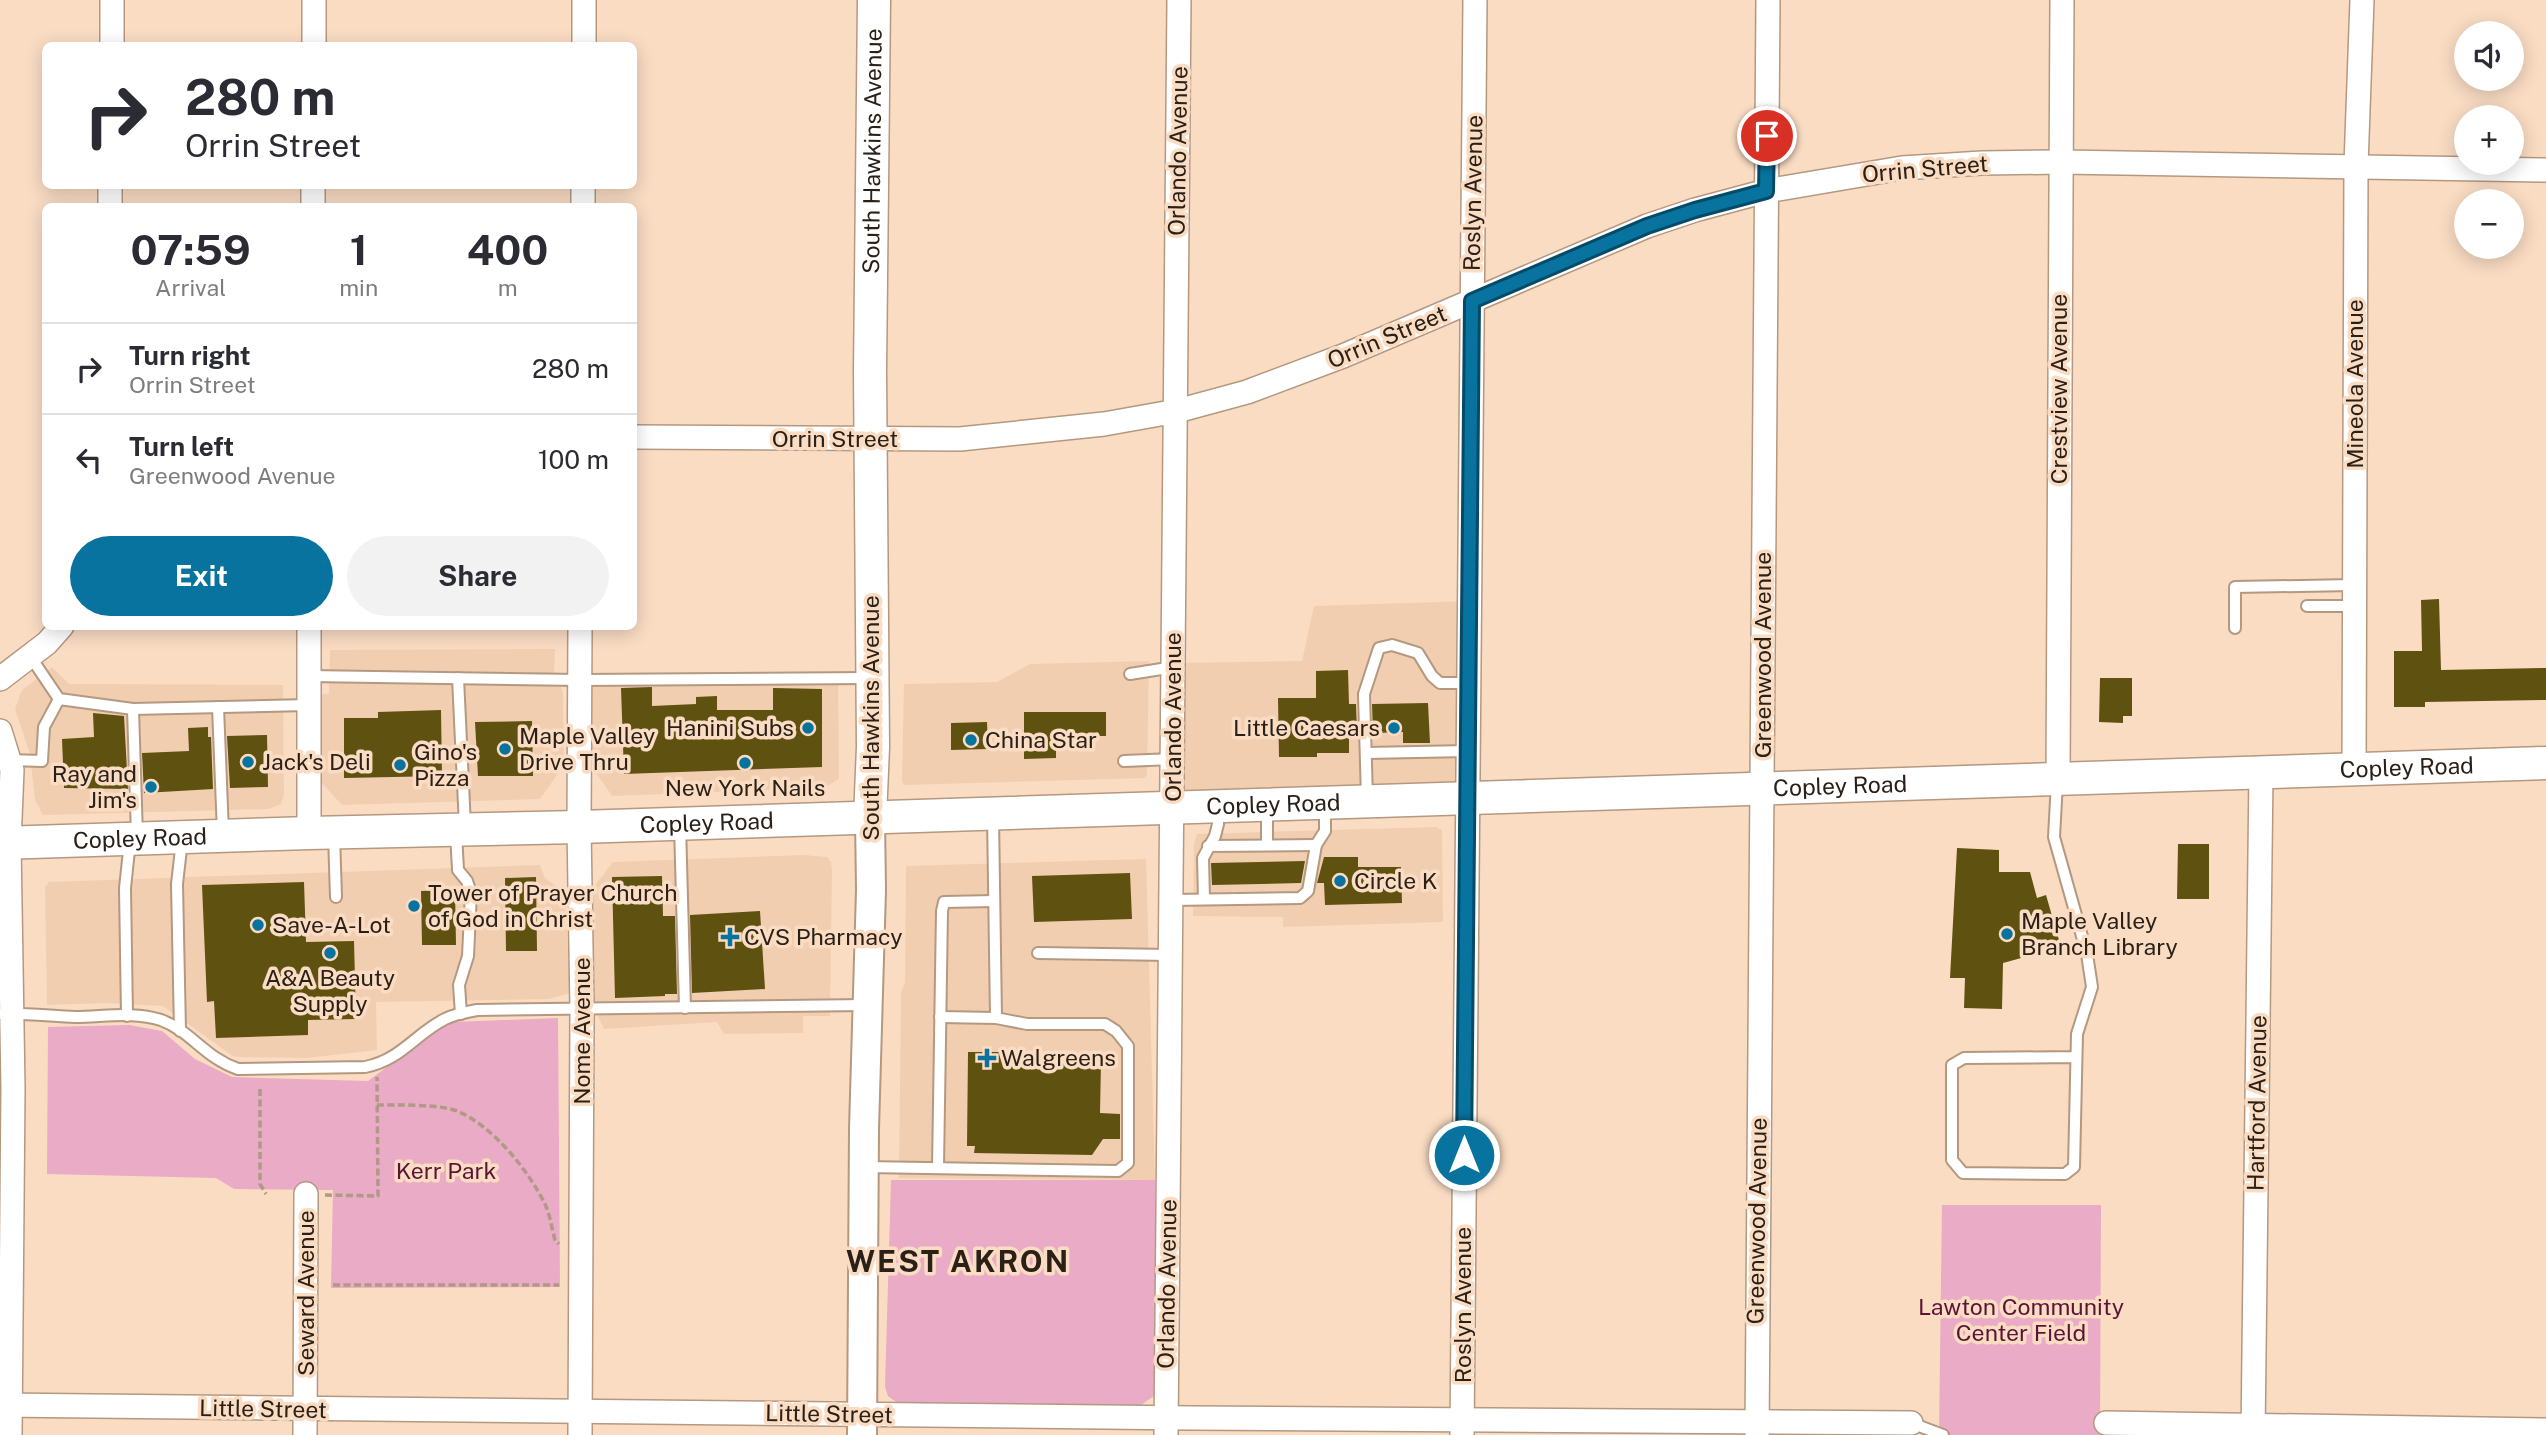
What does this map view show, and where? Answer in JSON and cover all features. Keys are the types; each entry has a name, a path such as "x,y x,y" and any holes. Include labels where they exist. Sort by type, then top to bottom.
{"main road":[{"name":"South Hawkins Avenue","path":"870,818 874,0"},
{"name":"Copley Road","path":"5,843 680,824 2546,763"}],"street":[{"path":"112,0 112,42"},
{"path":"313,42 314,0"},
{"path":"584,0 584,42"},
{"name":"Orlando Avenue","path":"1166,1427 1179,0"},
{"name":"Roslyn Avenue","path":"1462,1428 1475,0"},
{"name":"Greenwood Avenue","path":"1757,1428 1768,0"},
{"name":"Crestview Avenue","path":"2057,779 2062,0"},
{"name":"Mineola Avenue","path":"2354,769 2356,165 2362,0"},
{"name":"Orrin Street","path":"637,437 872,440 992,437 1104,424 1177,411 1247,391 1343,356 1647,226 1766,191 1902,168 2062,162 2546,170"},
{"path":"0,679 58,630"},
{"path":"309,630 308,705 321,833"},
{"name":"Nome Avenue","path":"580,630 580,1435"},
{"path":"4,746 12,770 5,843 5,1014 13,1101 5,1405 10,1435"},
{"name":"Hartford Avenue","path":"2253,1430 2261,772"},
{"name":"South Hawkins Avenue","path":"862,1425 864,1167 872,890 870,818"},
{"name":"Seward Avenue","path":"305,1435 306,1194"},
{"name":"Little Street","path":"5,1405 580,1412 862,1425 1757,1428 1911,1423"},
{"path":"2105,1423 2253,1430 2546,1430"}],"lane":[{"path":"2235,628 2235,587 2354,595"},
{"path":"2307,606 2354,595"},
{"path":"1367,800 1364,694 1379,648 1392,645 1418,653 1432,676 1440,683 1469,683"},
{"path":"30,656 59,699 134,709 308,705"},
{"path":"1130,674 1174,667"},
{"path":"308,676 580,680 872,678"},
{"path":"458,678 458,870 467,881 471,893 468,956 459,985 461,1014"},
{"path":"4,746 42,761 44,727 59,699"},
{"path":"218,707 223,835"},
{"path":"127,1016 125,888 133,839 134,709"},
{"path":"1366,753 1468,751"},
{"path":"1124,761 1173,759"},
{"path":"2057,779 2054,836 2087,954 2092,987 2077,1034 2074,1167 2065,1174 1963,1174 1952,1160 1952,1065 1964,1058 2076,1057"},
{"path":"1172,900 1300,898 1308,891 1316,845 1325,831 1325,802"},
{"path":"1267,804 1267,845"},
{"path":"1204,899 1203,858 1219,824 1218,806"},
{"path":"993,813 996,1018"},
{"path":"680,824 685,1008"},
{"path":"321,833 336,897"},
{"path":"180,1031 177,884 182,837"},
{"path":"1208,846 1316,845"},
{"path":"938,1168 942,911 944,902 995,901"},
{"path":"1038,953 1171,955"},
{"path":"5,1014 159,1019 180,1031 206,1053 238,1069 377,1065 397,1055 445,1019 477,1010 868,1005"},
{"path":"864,1167 1118,1171 1128,1163 1128,1046 1116,1031 1105,1024 1027,1024 996,1018 940,1017"},
{"path":"1911,1423 1943,1435"}],"path":[{"path":"306,1194 378,1196 377,1065"},
{"path":"260,1089 260,1184 266,1194"},
{"path":"377,1105 411,1105 456,1111 485,1128 522,1166 546,1206 555,1240 561,1247"},
{"path":"333,1285 561,1285"}],"shaded area":[{"path":"1470,601 1467,797 1173,807 1174,663 1302,661 1314,606"},
{"path":"555,649 554,672 563,692 564,765 540,799 342,805 317,778 317,694 329,694 330,650"},
{"path":"1149,661 1145,778 904,785 902,781 904,684 997,682 1030,664"},
{"path":"52,667 69,684 283,685 284,795 281,804 269,809 43,815 35,800 30,754 15,709 22,690"},
{"path":"600,674 838,675 839,779 824,788 612,796 590,764 588,683"},
{"path":"1436,827 1442,830 1443,922 1283,927 1283,917 1193,916 1194,844 1197,834"},
{"path":"804,855 827,857 831,862 830,1016 803,1016 803,1033 724,1034 717,1022 604,1029 594,1008 589,893 613,862"},
{"path":"1146,859 1155,1180 899,1178 901,993 905,982 906,866"},
{"path":"540,865 545,878 565,893 570,993 549,999 376,1002 377,1050 306,1058 234,1057 163,1006 104,1003 47,1005 45,887 49,882"}],"green space":[{"name":"Kerr Park","path":"558,1018 560,1287 331,1288 333,1190 234,1189 216,1178 47,1174 48,1027 129,1025 162,1031 195,1059 232,1077 368,1081 431,1034 453,1022"},
{"path":"891,1180 1155,1180 1157,1394 1141,1405 896,1402 888,1396 885,1387"},
{"name":"Lawton Community Center Field","path":"1942,1205 2101,1205 2100,1435 1939,1435"}],"building":[{"path":"2439,599 2441,670 2546,668 2546,700 2425,702 2425,707 2394,707 2394,651 2422,651 2421,600"},
{"path":"1348,670 1349,704 1356,704 1357,733 1349,733 1349,753 1317,753 1317,757 1279,757 1278,698 1316,698 1316,671"},
{"path":"2100,678 2132,678 2132,716 2123,716 2123,723 2099,722"},
{"path":"652,687 652,706 696,704 696,697 717,696 717,710 773,710 773,688 822,689 822,767 624,774 621,688"},
{"path":"1428,703 1430,743 1403,743 1403,732 1373,733 1372,704"},
{"path":"441,710 442,776 344,778 344,718 378,718 378,712"},
{"path":"1024,712 1106,712 1106,736 1056,736 1056,758 1024,759"},
{"path":"93,713 124,716 128,789 64,788 62,739 94,737"},
{"name":"Maple Valley Drive Thru","path":"532,721 533,776 478,776 475,722"},
{"path":"987,722 988,749 951,750 951,723"},
{"path":"208,727 208,737 211,737 213,789 144,793 142,753 189,751 188,728"},
{"name":"Jack's Deli","path":"267,735 268,787 230,788 227,736"},
{"path":"2178,844 2209,844 2209,899 2177,899"},
{"path":"1957,848 1999,850 1999,872 2030,872 2037,898 2046,895 2061,947 2003,963 2002,1009 1964,1008 1965,978 1950,978"},
{"path":"1324,857 1358,857 1358,867 1401,867 1402,903 1325,905 1324,883 1317,883"},
{"path":"1305,861 1301,883 1212,885 1211,863"},
{"path":"1130,873 1132,919 1034,922 1032,876"},
{"path":"662,876 663,916 675,916 677,994 615,998 612,877"},
{"path":"536,877 537,951 506,951 505,878"},
{"path":"304,882 306,942 354,941 356,1019 308,1020 308,1035 216,1038 214,1001 207,1002 202,885"},
{"path":"455,890 456,945 422,945 421,891"},
{"path":"760,911 765,989 692,993 690,915"},
{"path":"968,1052 1001,1052 1001,1061 1101,1062 1100,1113 1120,1114 1120,1139 1103,1139 1092,1155 974,1153 975,1146 967,1146"}],"place":[{"name":"Hanini Subs","path":"808,728"},
{"name":"Little Caesars","path":"1394,728"},
{"name":"China Star","path":"971,740"},
{"name":"Maple Valley Drive Thru","path":"505,749"},
{"name":"Jack's Deli","path":"248,762"},
{"name":"New York Nails","path":"745,763"},
{"name":"Gino's Pizza","path":"400,765"},
{"name":"Ray and Jim's","path":"151,787"},
{"name":"Circle K","path":"1340,881"},
{"name":"Tower of Prayer Church of God in Christ","path":"414,906"},
{"name":"Save-A-Lot","path":"258,925"},
{"name":"Maple Valley Branch Library","path":"2007,934"},
{"name":"CVS Pharmacy","path":"730,937"},
{"name":"A&A Beauty Supply","path":"330,953"},
{"name":"Walgreens","path":"987,1058"}],"district":[{"name":"WEST AKRON","path":"958,1262"}],"route":[{"path":"1464,1155 1472,301 1647,226 1766,191 1767,136"}]}
